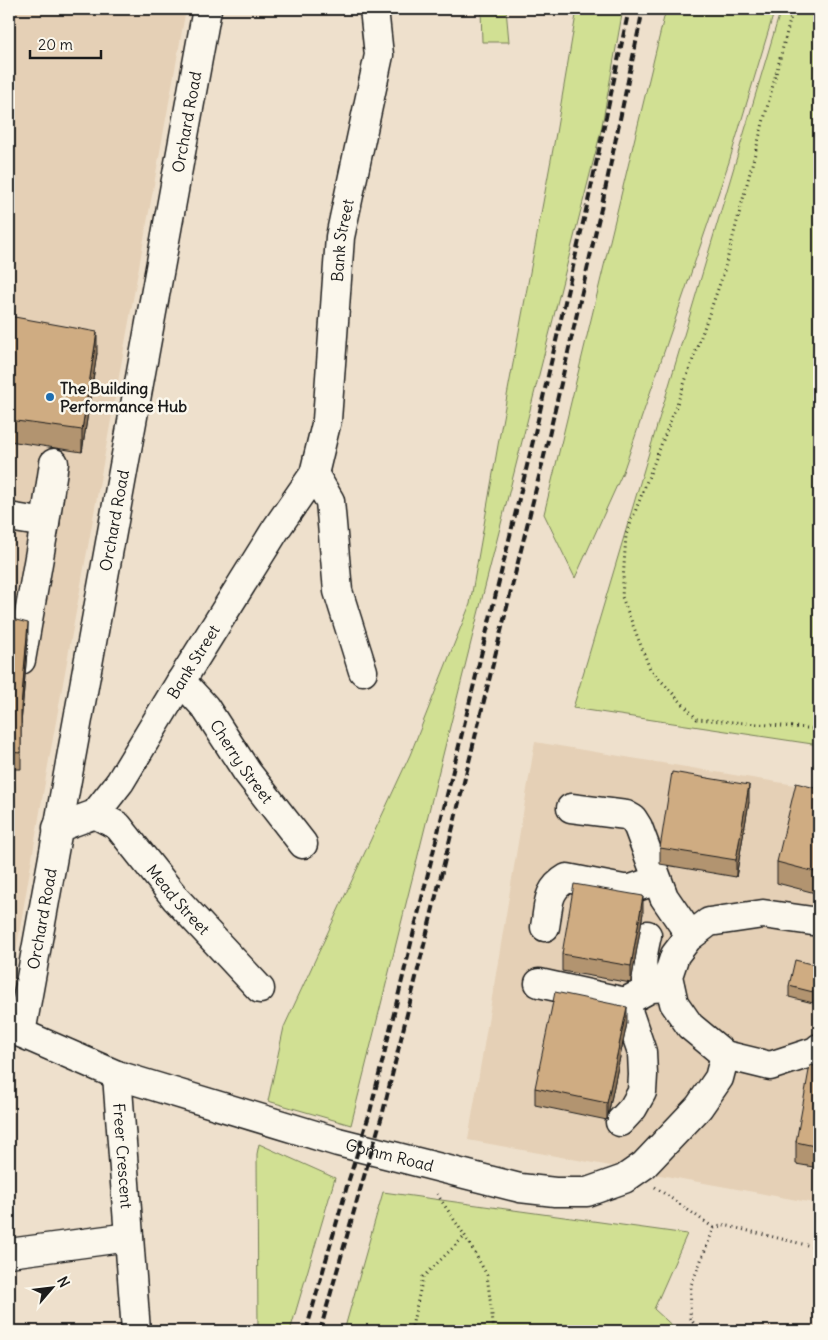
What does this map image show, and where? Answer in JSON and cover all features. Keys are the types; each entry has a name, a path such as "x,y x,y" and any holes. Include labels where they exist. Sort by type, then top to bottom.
{"street":[{"name":"Orchard Road","path":"15,1030 57,828 208,9"},
{"name":"Bank Street","path":"95,814 120,782 180,681 314,474 327,420 340,237 379,55 374,9"},
{"path":"17,680 54,463"},
{"path":"314,474 330,502 338,592 363,671"},
{"path":"9,517 45,523"},
{"name":"Cherry Street","path":"180,681 205,706 247,772 303,844"},
{"path":"571,808 626,815 633,819 638,827 664,898 690,935"},
{"path":"57,828 95,814"},
{"name":"Mead Street","path":"95,814 118,826 176,899 260,989"},
{"path":"546,927 551,892 559,883 567,878 623,890 657,880"},
{"path":"539,983 625,1002 661,987 668,976 675,955 690,935 709,922 763,914 819,922"},
{"path":"647,935 642,956 644,981 661,987 690,1026 724,1054 770,1066 816,1051 819,1048"},
{"path":"620,1122 634,1108 642,1092 643,1075 642,1052 625,1002"},
{"name":"Gomm Road","path":"15,1030 118,1075 338,1142 520,1188 555,1192 587,1192 624,1179 644,1164 699,1107 718,1078 724,1054"},
{"name":"Freer Crescent","path":"118,1075 136,1331"},
{"path":"9,1253 129,1237"}],"path":[{"path":"794,9 722,274 678,404 626,535 622,597 650,669 697,719 819,730"},
{"path":"416,1162 465,1236 487,1275 494,1331"},
{"path":"633,1172 714,1228"},
{"path":"714,1228 724,1225 819,1248"},
{"path":"699,1331 690,1318 691,1285 714,1228"},
{"path":"411,1331 422,1277 465,1236"}],"shaded area":[{"path":"9,9 186,9 47,771 9,992"},
{"path":"535,742 819,789 819,1204 468,1140"}],"green space":[{"path":"481,9 506,9 509,42 482,42"},
{"path":"577,9 623,9 601,131 351,1125 268,1101 284,1027 410,755 470,604"},
{"path":"666,9 775,9 729,162 623,472 575,578 544,514"},
{"path":"781,9 819,9 819,745 573,708"},
{"path":"259,1144 335,1178 290,1331 258,1331 257,1154"},
{"path":"383,1192 687,1234 654,1309 678,1331 344,1331"}],"building":[{"name":"The Building Performance Hub","path":"9,316 97,332 82,430 9,420"},
{"path":"12,619 28,623 21,707 21,753 9,752 9,637 12,636"},
{"path":"672,772 749,785 736,860 660,848"},
{"path":"796,783 819,789 819,873 777,862"},
{"path":"574,884 643,896 631,966 562,954"},
{"path":"795,960 819,966 813,992 789,986"},
{"path":"555,992 627,1007 607,1103 535,1088"},
{"path":"810,1065 819,1067 819,1147 796,1142"}],"railway":[{"path":"306,1331 370,1112 534,437 589,197 629,9"},
{"path":"320,1331 382,1116 548,440 603,200 643,9"}],"place":[{"name":"The Building Performance Hub","path":"50,397"}]}
